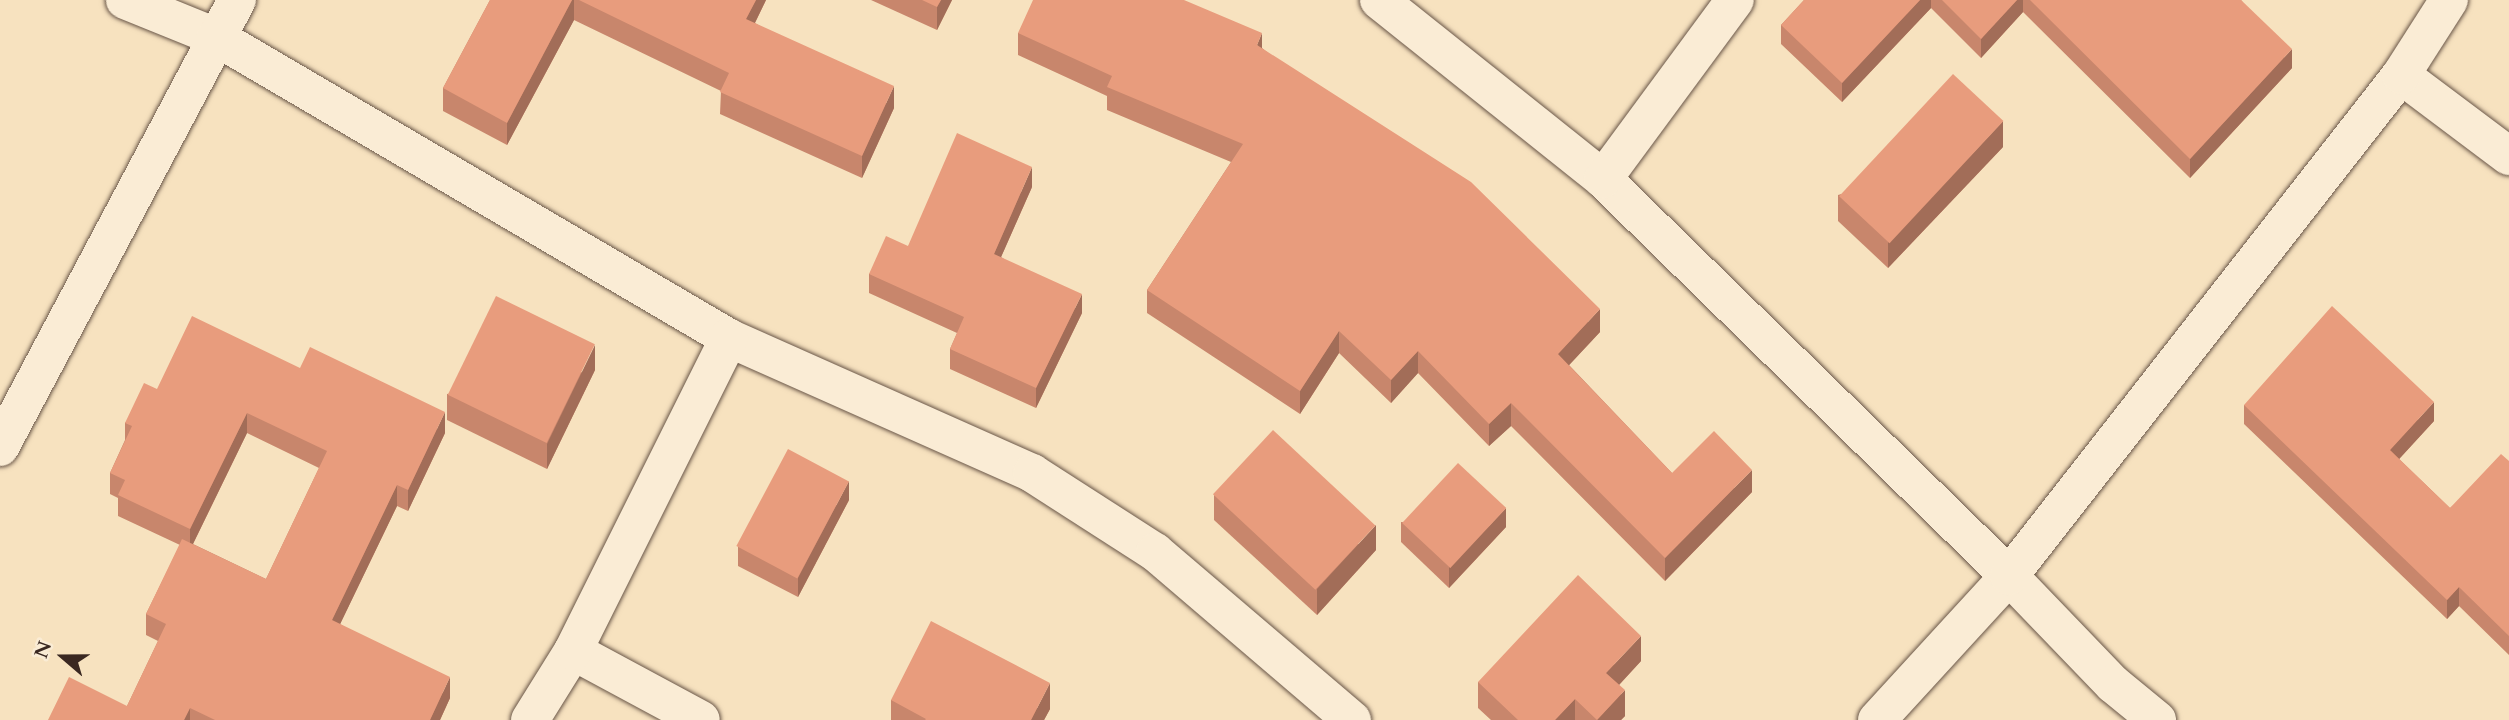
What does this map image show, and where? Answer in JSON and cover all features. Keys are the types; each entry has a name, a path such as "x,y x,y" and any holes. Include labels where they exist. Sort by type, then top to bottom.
{"street":[{"path":"125,0 216,37 729,338 1032,473 1155,552 1352,720"},
{"path":"0,447 237,0"},
{"path":"1379,0 1603,179 2009,576 2113,684 2157,720"},
{"path":"1603,179 1735,0"},
{"path":"1877,720 2009,576 2401,75 2449,0"},
{"path":"2401,75 2509,156"},
{"path":"530,720 573,651 729,338"},
{"path":"573,651 701,720"}],"building":[{"path":"490,0 572,0 507,123 443,88"},
{"path":"579,0 756,0 746,19 894,86 862,156 720,92 729,73"},
{"path":"922,0 941,0 937,7"},
{"path":"1033,0 1184,0 1262,33 1257,45 1471,182 1600,309 1558,354 1672,473 1714,431 1752,470 1665,558 1511,403 1489,424 1418,351 1391,380 1339,331 1300,391 1147,290 1243,144 1107,87 1112,76 1018,33"},
{"path":"1804,0 1920,0 1842,83 1781,25"},
{"path":"1942,0 2017,0 1981,39"},
{"path":"2030,0 2241,0 2292,49 2190,159"},
{"path":"1953,74 2003,121 1890,243 1839,196"},
{"path":"957,133 1032,167 994,254 1082,294 1036,388 950,349 964,317 869,274 886,236 908,246"},
{"path":"496,296 595,344 547,443 448,395"},
{"path":"2332,306 2434,402 2390,450 2450,508 2501,454 2509,461 2509,636 2459,587 2447,600 2244,405"},
{"path":"192,316 300,368 310,347 445,412 408,490 397,485 332,620 450,677 430,720 215,720 190,708 184,720 48,720 69,677 127,706 166,624 146,614 182,539 266,579 327,451 247,413 190,529 118,495 125,480 110,473 132,426 125,423 144,383 157,389"},
{"path":"1273,430 1375,525 1315,590 1213,494"},
{"path":"788,449 849,481 797,579 736,546"},
{"path":"1458,463 1506,508 1450,568 1402,523"},
{"path":"1578,575 1641,636 1606,673 1625,690 1597,720 1575,699 1555,720 1518,720 1478,682"},
{"path":"931,621 1050,683 1031,720 925,720 891,700"}]}
